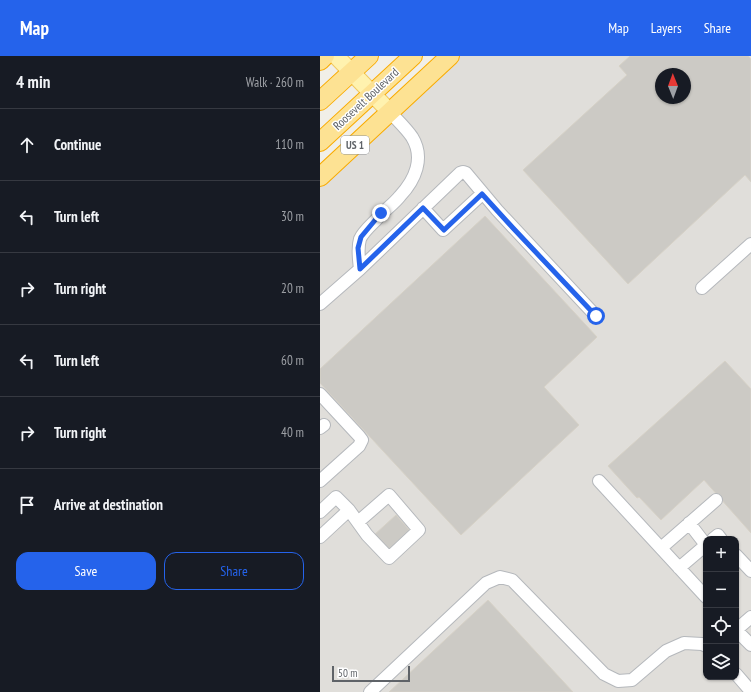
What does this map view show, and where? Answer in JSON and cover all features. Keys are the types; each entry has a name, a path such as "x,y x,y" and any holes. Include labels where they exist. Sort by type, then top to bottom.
{"highway":[{"path":"320,61 325,56"},
{"path":"320,101 369,56"},
{"name":"Roosevelt Boulevard","path":"320,142 413,56"},
{"name":"US 1","path":"320,177 450,56"}],"main road":[{"path":"336,56 390,112"}],"lane":[{"path":"360,269 358,248 361,237 381,213 406,190 416,174 418,155 414,139 390,112"},
{"path":"320,304 360,269 460,173 463,172 466,173 482,194 596,316"},
{"path":"423,208 444,230 482,194"},
{"path":"702,288 751,244"},
{"path":"320,394 362,440 359,446 320,482"},
{"path":"599,481 703,595"},
{"path":"320,512 336,497 349,510 367,535 389,558 419,530 389,495 358,522"},
{"path":"661,548 716,500"},
{"path":"320,537 349,510"},
{"path":"689,523 703,541"},
{"path":"679,568 703,548"},
{"path":"739,558 751,571"},
{"path":"370,692 486,583 500,577 512,580 604,674 618,681 632,680 666,651 684,643 703,644"},
{"path":"739,627 751,617"},
{"path":"739,633 751,645"},
{"path":"739,677 749,689 751,689"}],"shaded area":[{"path":"458,56 751,56 751,692 320,692 320,181"}],"building":[{"path":"630,56 748,56 751,59 751,182 745,175 628,284 523,170 627,75 619,66"},
{"path":"485,216 597,337 544,387 579,425 461,535 320,383 320,369"},
{"path":"725,361 751,389 751,533 704,480 661,520 639,497 637,498 608,466"},
{"path":"396,515 411,532 388,553 373,536"},
{"path":"488,600 573,692 389,692"}],"route":[{"path":"381,213 361,237 358,248 360,269 423,208 444,230 482,194 596,316"}]}
